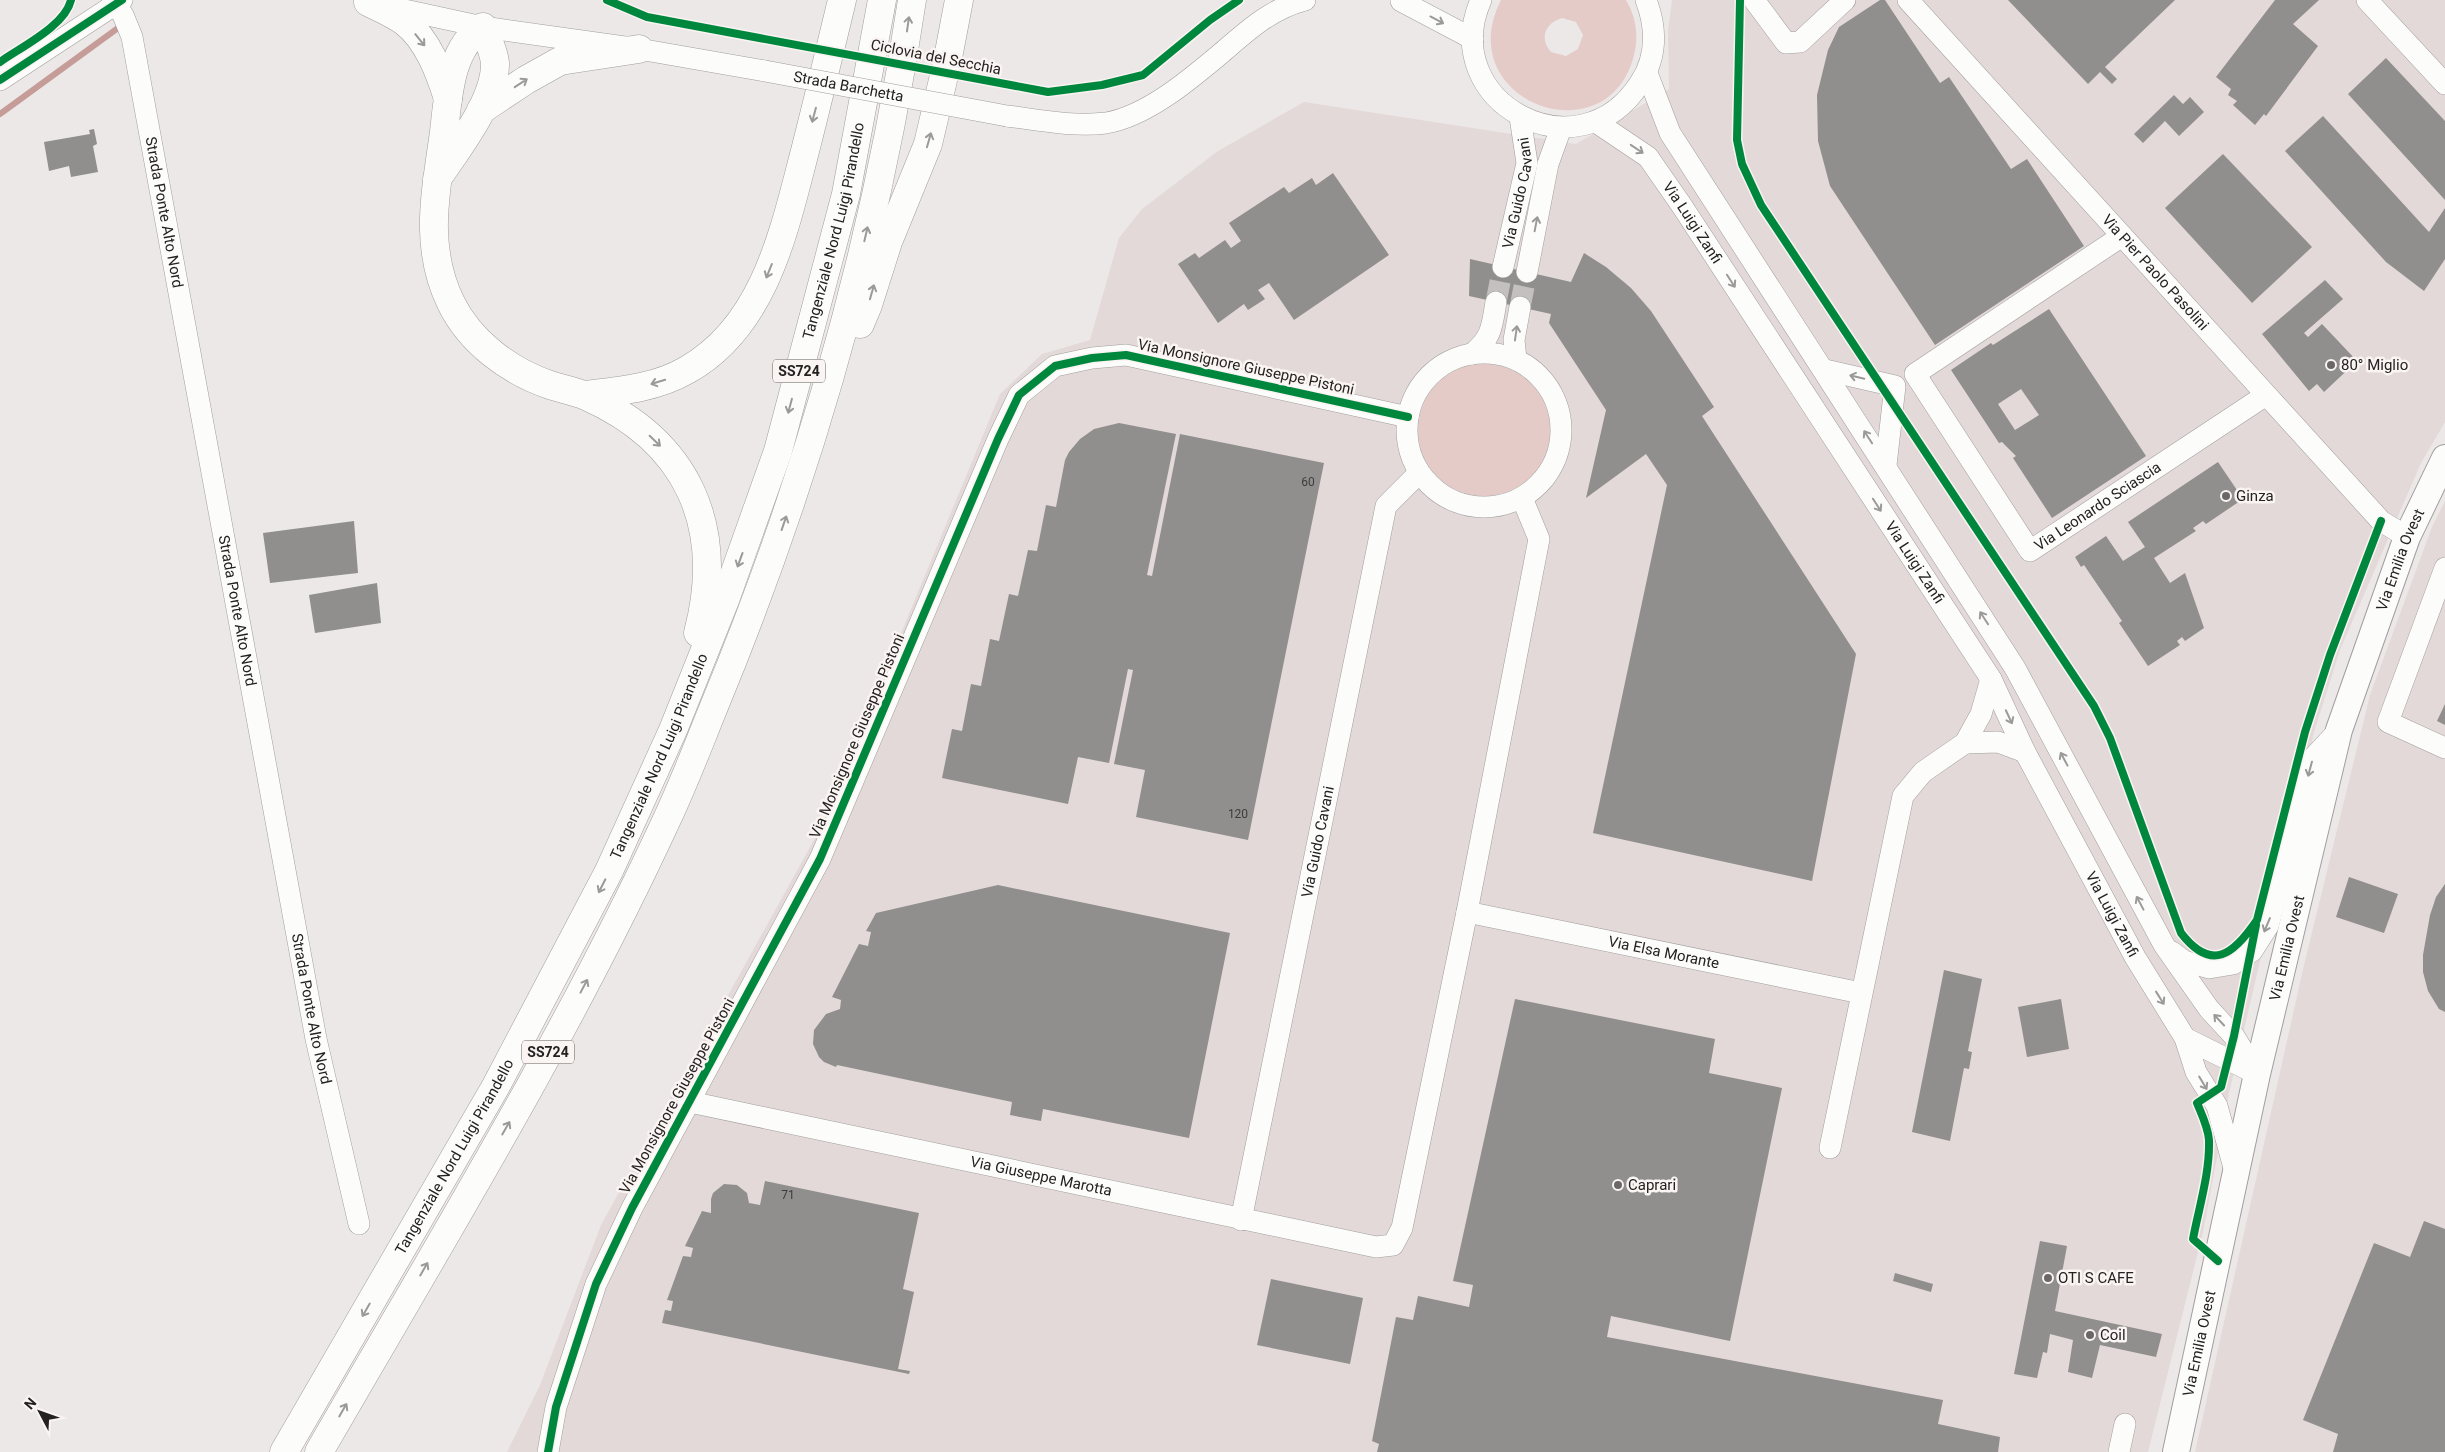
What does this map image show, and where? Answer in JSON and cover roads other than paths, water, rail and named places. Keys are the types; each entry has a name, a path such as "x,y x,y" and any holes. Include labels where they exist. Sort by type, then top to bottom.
{"highway":[{"path":"585,395 628,390 660,382 686,371 709,356 728,338 746,314 766,279 789,212 842,0"},
{"name":"Tangenziale Nord Luigi Pirandello","path":"284,1452 500,1077 610,871 673,730 725,600 778,451 846,194 882,0"},
{"name":"Tangenziale Nord Luigi Pirandello","path":"319,1452 522,1101 606,946 668,817 747,626 818,417 870,218 912,0"},
{"path":"818,417 868,306 888,242 928,144 947,63 959,0"},
{"path":"363,1 406,23 419,38 440,74 448,99"},
{"path":"437,179 481,110 493,82 495,62 483,27 469,38 458,56 448,99 437,179 432,235 446,289 451,303 464,323 489,352 521,373 549,385 585,395 641,428 657,442 684,478 703,522 707,544 706,590 702,619 673,730"},
{"path":"481,110 526,80 560,61 639,49"}],"main road":[{"name":"Via Emilia Ovest","path":"2176,1452 2257,1074 2339,730 2407,537 2445,458"}],"street":[{"name":"Strada Barchetta","path":"363,1 483,27 639,49 1007,116 1070,124 1107,122 1139,111 1179,89 1263,18 1293,3 1305,0"},
{"path":"1402,0 1473,39"},
{"path":"1481,0 1475,16 1473,39 1476,62 1485,84 1499,101 1520,117 1542,126 1561,128 1578,127 1596,122 1614,113 1630,100 1647,73 1654,38 1652,4"},
{"path":"1754,0 1786,43 1800,42 1845,0"},
{"name":"Via Pier Paolo Pasolini","path":"1908,0 2381,521 2407,537"},
{"path":"2367,0 2445,84"},
{"path":"0,80 117,1"},
{"name":"Strada Ponte Alto Nord","path":"117,1 132,36 316,1039 359,1224"},
{"name":"Via Luigi Zanfi","path":"1647,73 1670,133 1825,370 2015,668 2164,945 2210,1009 2234,1036 2257,1074"},
{"name":"Via Guido Cavani","path":"1504,267 1527,163 1520,117"},
{"name":"Via Luigi Zanfi","path":"1596,122 1648,157 1654,165 1991,679 2025,752 2135,957 2185,1038 2196,1072 2217,1106 2236,1175"},
{"name":"Via Guido Cavani","path":"1527,272 1548,164 1561,128"},
{"path":"1825,370 1895,386 2122,236"},
{"path":"1472,354 1485,344 1491,331 1496,302"},
{"path":"1516,360 1514,340 1520,307"},
{"path":"1472,354 1499,354 1516,360 1529,367 1547,384 1559,412 1561,437 1558,454 1550,471 1535,488 1522,498 1497,507 1473,507 1454,502 1438,493 1418,474 1408,445 1408,417 1412,402 1428,376 1440,366 1456,358 1472,354"},
{"name":"Via Monsignore Giuseppe Pistoni","path":"548,1452 556,1407 596,1284 632,1208 820,859 998,439 1019,395 1055,366 1092,358 1126,355 1408,417"},
{"name":"Via Leonardo Sciascia","path":"1915,374 2030,551 2266,394"},
{"path":"1886,465 1895,386"},
{"name":"Via Guido Cavani","path":"1241,1220 1386,506 1418,474"},
{"path":"1467,912 1539,539 1522,498"},
{"path":"2445,568 2388,722 2445,748"},
{"path":"1830,1148 1903,796 1923,772 1965,743 1981,714 1991,679"},
{"path":"2164,945 2184,961 2209,968 2233,964 2252,950 2268,926 2313,758 2339,730"},
{"path":"1965,743 1998,742 2025,752"},
{"name":"Via Giuseppe Marotta","path":"690,1102 1241,1220 1376,1247 1393,1245 1402,1228 1467,912"},
{"name":"Via Elsa Morante","path":"1467,912 1861,993"},
{"path":"2185,1038 2257,1074"},
{"path":"2119,1452 2125,1424"}],"waterway":[{"path":"0,114 118,28"}],"tunnel":[{"path":"1496,302 1503,267"},
{"path":"1520,307 1527,272"}],"place":[{"name":"80° Miglio","path":"2331,365"},
{"name":"Ginza","path":"2226,496"},
{"name":"Caprari","path":"1618,1185"},
{"name":"OTI S CAFE","path":"2048,1278"},
{"name":"Coil","path":"2090,1335"}]}
